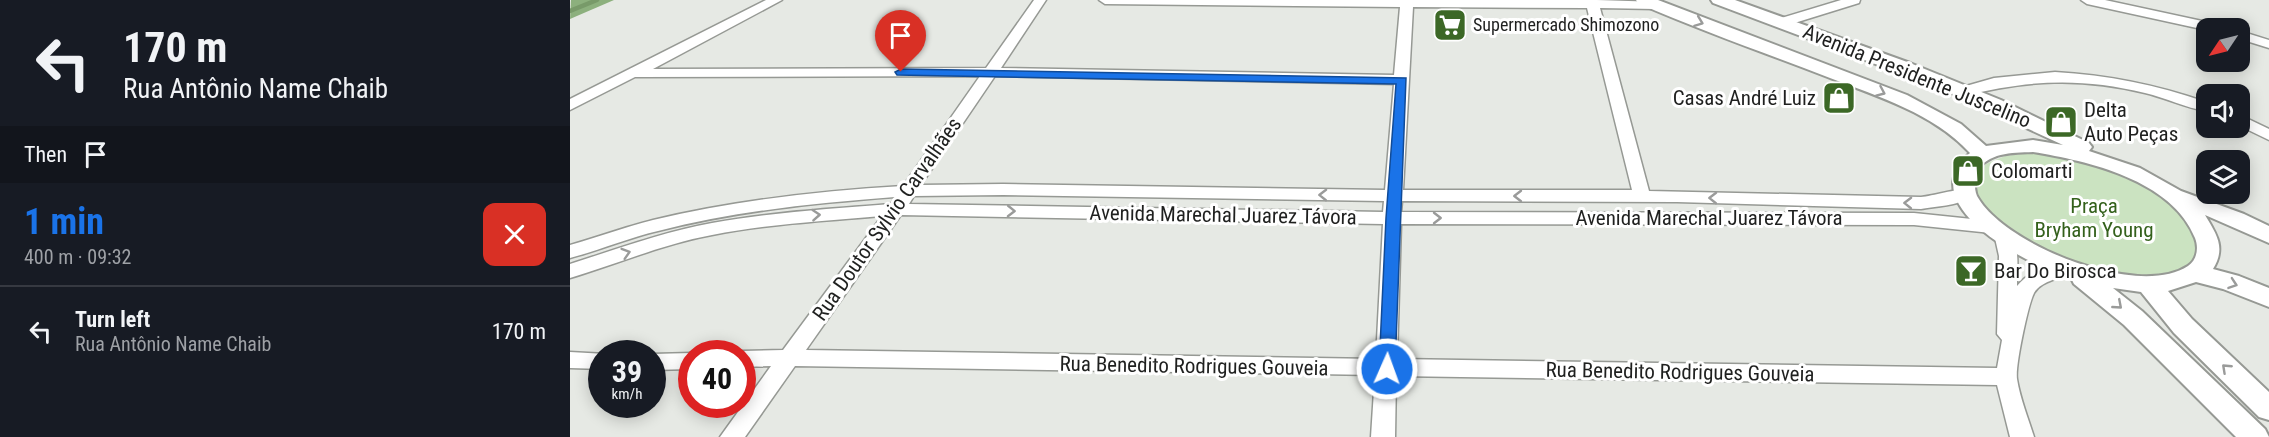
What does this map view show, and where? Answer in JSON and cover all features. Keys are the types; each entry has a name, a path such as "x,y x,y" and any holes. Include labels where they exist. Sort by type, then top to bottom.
{"main road":[{"name":"Avenida Presidente Juscelino","path":"1719,0 1964,91 2054,132 2109,162"},
{"name":"Avenida Presidente Juscelino","path":"1650,2 1873,88 1930,114 1970,139 1982,154"},
{"path":"2067,269 2111,281 2148,284 2175,281 2195,273 2207,260 2209,245 2203,228 2189,210 2168,193 2130,171 2109,162 2070,151 2033,146 2004,148 1977,157 1964,172 1965,193 1974,210 1997,232 2094,284 2133,318 2254,437"},
{"path":"2168,193 2236,219 2269,235"},
{"path":"2195,273 2230,282 2269,298"},
{"path":"2148,284 2183,326 2269,408"}],"street":[{"path":"570,105 776,0"},
{"name":"Rua Doutor Sylvio Carvalhães","path":"732,437 896,209 1040,0"},
{"path":"1105,0 1650,2"},
{"path":"1783,22 1854,0"},
{"path":"2090,0 2196,24"},
{"path":"1383,437 1392,218 1407,1"},
{"path":"1591,2 1642,196"},
{"path":"2250,38 2269,44"},
{"path":"635,73 991,72 1402,80"},
{"path":"1964,91 2007,80 2074,77 2150,89 2196,104"},
{"path":"2250,125 2269,135"},
{"name":"Avenida Marechal Juarez Távora","path":"570,252 617,237 715,213 815,197 910,189 1394,196 1642,196 1922,203 1949,200 1965,193"},
{"name":"Avenida Marechal Juarez Távora","path":"570,271 666,240 712,229 799,217 896,209 1392,218 1914,219 1997,232"},
{"path":"1997,232 2008,256 2007,370 2022,437"},
{"path":"2007,370 2026,288 2043,274 2067,269"},
{"name":"Rua Benedito Rodrigues Gouveia","path":"756,359 1387,369 2007,370"},
{"path":"570,360 588,361"}],"green space":[{"path":"571,0 614,0 570,19"},
{"name":"Praça Bryham Young","path":"2030,153 2095,164 2139,181 2158,192 2175,205 2195,230 2198,236 2199,255 2185,270 2158,278 2121,277 2040,252 1987,212 1976,193 1976,177 1986,164 2005,156"}],"waterway":[{"path":"570,11 597,0"}],"place":[{"name":"Supermercado Shimozono","path":"1450,25"},
{"name":"Casas André Luiz","path":"1839,98"},
{"name":"Delta Auto Peças","path":"2061,122"},
{"name":"Colomarti","path":"1968,171"},
{"name":"Bar Do Birosca","path":"1971,271"}],"route":[{"path":"901,72 1402,80 1392,218 1387,369"}]}
